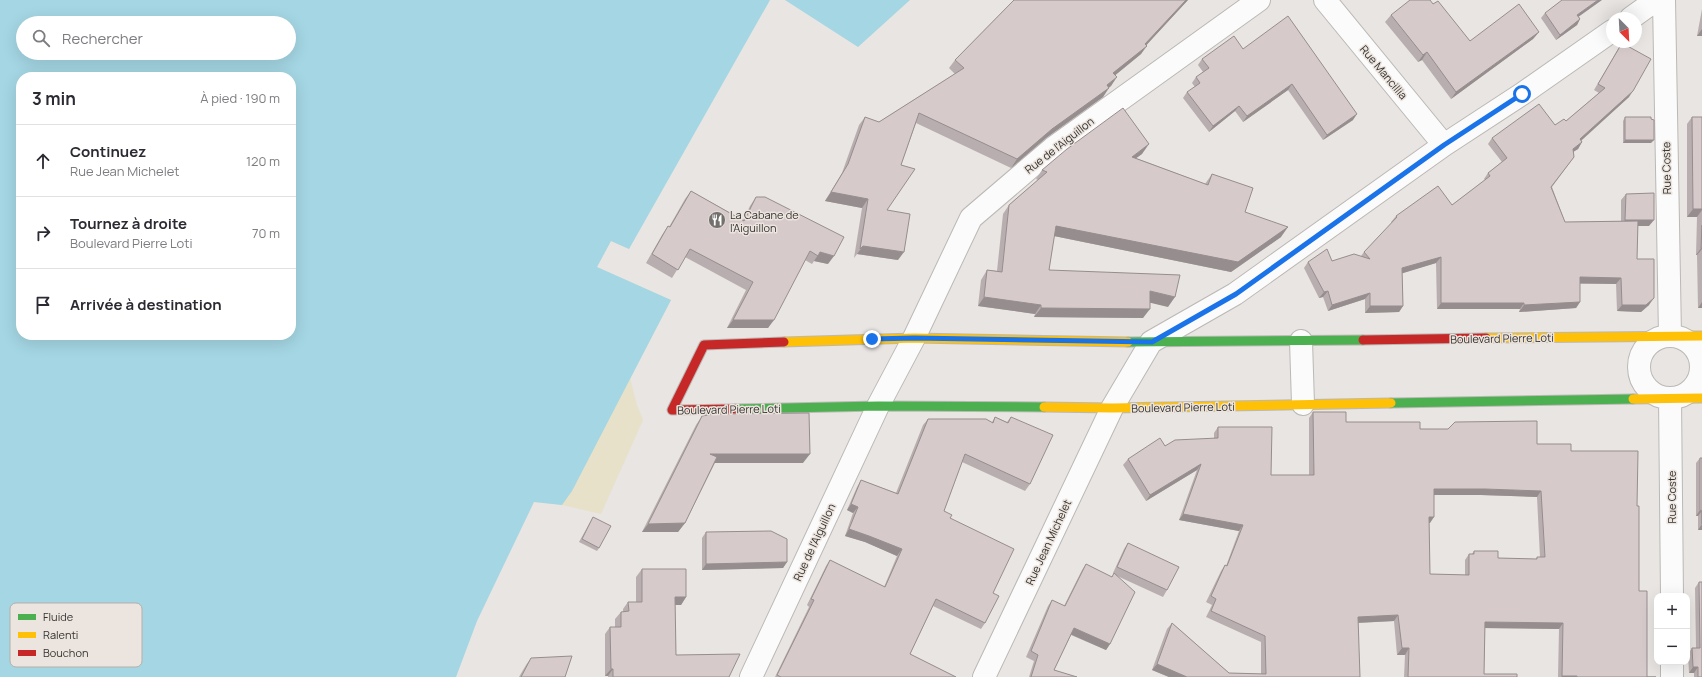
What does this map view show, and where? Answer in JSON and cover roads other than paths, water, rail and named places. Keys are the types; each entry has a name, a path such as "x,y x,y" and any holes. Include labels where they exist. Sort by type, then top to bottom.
{"street":[{"name":"Rue de l'Aiguillon","path":"914,338 970,218 1054,148 1259,0"},
{"name":"Rue Mancillia","path":"1325,0 1444,145"},
{"path":"1639,12 1656,0"},
{"name":"Rue Coste","path":"1664,0 1670,336"},
{"path":"1152,342 1236,294 1444,145 1522,94 1606,35"},
{"path":"1670,336 1680,338 1690,343 1696,351 1700,361 1700,372 1697,382 1690,391 1680,396 1670,398 1656,394 1645,385 1640,377 1639,367 1640,357 1644,349 1651,342 1660,337 1670,336"},
{"name":"Boulevard Pierre Loti","path":"1702,336 1152,342 914,338 704,345 672,410 878,406 1112,408 1702,398"},
{"path":"878,406 914,338"},
{"path":"1301,341 1303,404"},
{"name":"Boulevard Pierre Loti","path":"1112,408 1152,342"},
{"name":"Rue Coste","path":"1670,398 1672,593"},
{"name":"Rue de l'Aiguillon","path":"751,677 878,406"},
{"name":"Rue Jean Michelet","path":"984,677 1112,408"},
{"path":"1672,665 1672,677"}],"water":[{"path":"0,0 770,0 629,249 611,241 597,267 671,300 572,491 562,505 534,502 477,621 456,677 0,677"},
{"path":"785,0 910,0 858,47"}],"place":[{"name":"La Cabane de l'Aiguillon","path":"717,220"}]}
